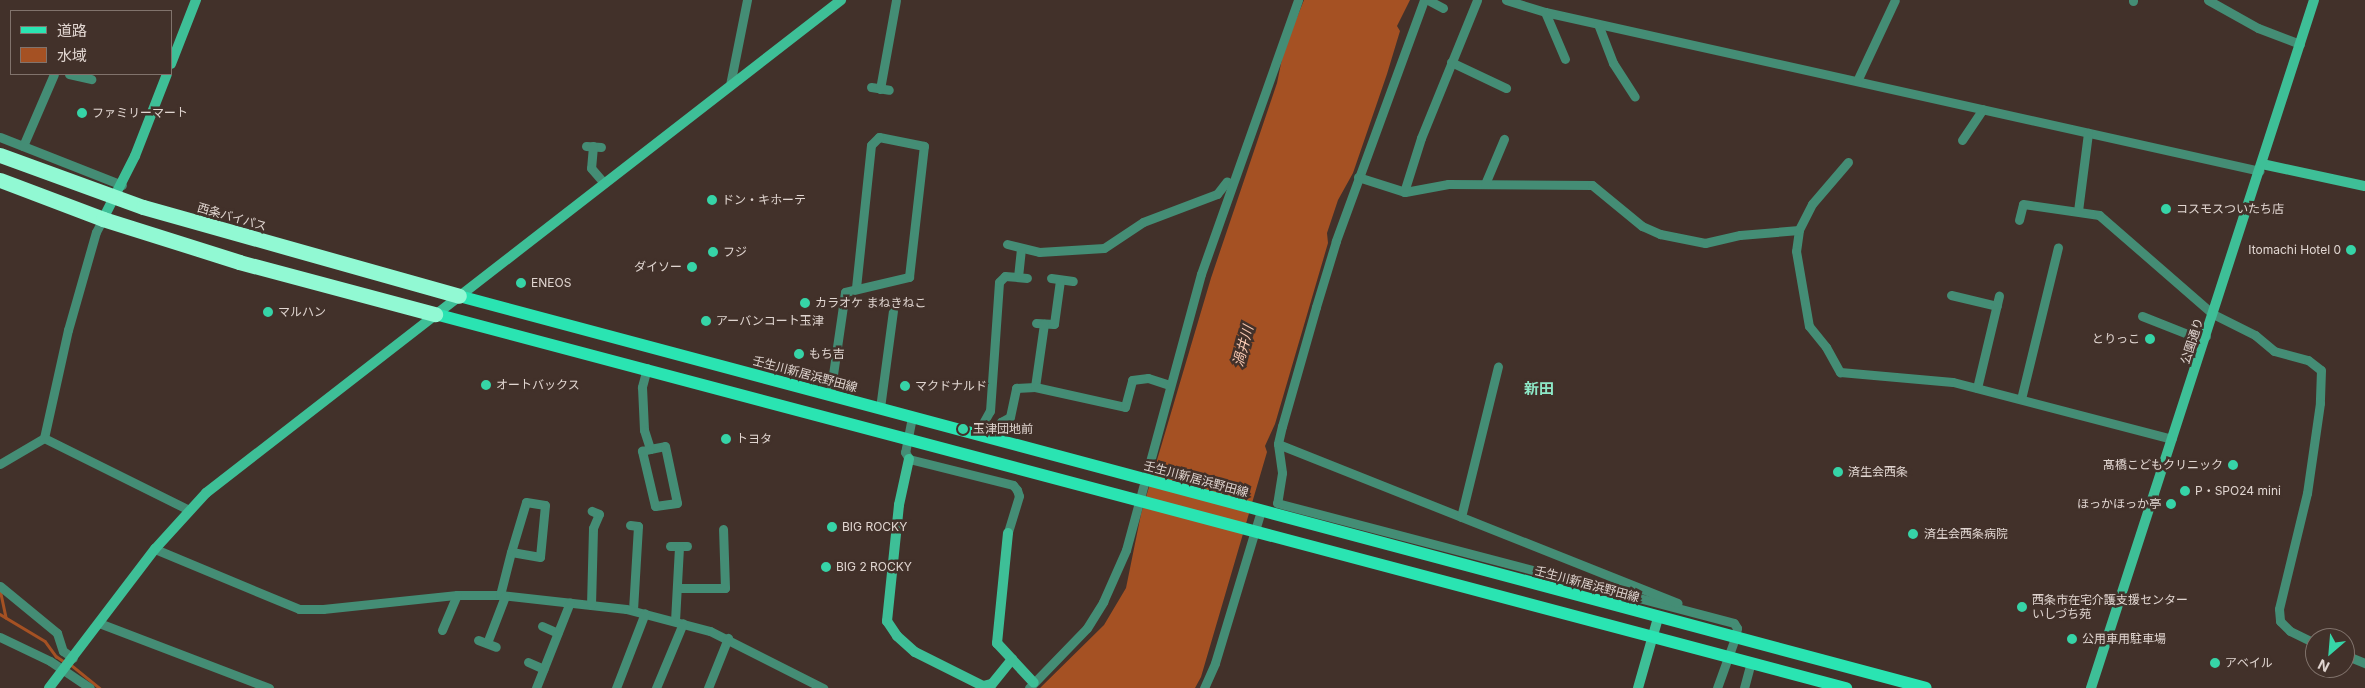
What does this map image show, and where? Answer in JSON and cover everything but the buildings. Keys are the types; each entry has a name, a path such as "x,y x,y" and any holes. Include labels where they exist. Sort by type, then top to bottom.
{"highway":[{"name":"西条バイパス","path":"0,155 459,296"},
{"path":"0,180 103,220 239,262 435,314"}],"main road":[{"name":"壬生川新居浜野田線","path":"459,296 1658,618 1926,688"},
{"path":"435,314 647,368 1654,635 1846,688"}],"street":[{"path":"172,61 196,0"},
{"path":"730,85 748,0"},
{"path":"49,688 155,549 189,510 258,452 841,0"},
{"path":"880,89 896,0"},
{"path":"909,459 1013,485 1019,496 1008,533 997,643 1012,659 1032,686 1087,628 1104,602 1126,550 1201,274 1236,170 1298,0"},
{"path":"1424,0 1358,177 1316,307 1278,444 1282,473 1277,503 1734,624 1737,628 1735,638 1717,688"},
{"path":"1428,0 1443,8"},
{"path":"1404,192 1421,138 1477,0"},
{"path":"1506,0 1545,12 2088,133 2261,168 2365,186"},
{"path":"1857,81 1895,0"},
{"path":"2208,0 2258,28 2300,44"},
{"name":"公園通り","path":"2091,688 2214,314 2314,0"},
{"path":"1545,12 1565,59"},
{"path":"1598,24 1613,63 1635,97"},
{"path":"1452,62 1506,88"},
{"path":"23,146 54,75"},
{"path":"74,75 92,79"},
{"path":"0,464 44,438 70,321 96,232 119,192 167,75"},
{"path":"1962,140 1983,109"},
{"path":"2078,211 2088,133"},
{"path":"0,137 119,192"},
{"path":"830,395 845,292 909,277 924,146 879,137 871,145 856,288"},
{"path":"1484,184 1504,139"},
{"path":"593,146 591,168 604,183"},
{"path":"1848,162 1812,204 1799,230 1797,266 1809,326 1826,347 1840,372 1953,382 2172,439"},
{"path":"1007,244 1039,252 1104,248 1143,222 1217,194 1236,170"},
{"path":"1358,177 1404,192 1448,184 1592,185 1642,226 1660,234 1704,243 1740,235 1799,230"},
{"path":"2019,220 2023,204 2078,211 2106,219 2214,314 2255,335 2274,351 2308,360 2321,370 2321,394 2307,493 2280,609 2280,621 2290,631 2305,638"},
{"path":"2021,399 2058,247"},
{"path":"978,434 990,412 999,282 1005,276 1023,278 1022,249"},
{"path":"1035,386 1040,323 1054,324 1055,279 1073,281"},
{"path":"1951,295 1997,306"},
{"path":"1977,388 1999,296"},
{"path":"880,408 893,311"},
{"path":"2142,316 2190,335 2206,336"},
{"path":"1461,517 1498,366"},
{"path":"647,368 642,387 644,430 650,448"},
{"path":"996,439 1000,422 1010,416 1016,388 1035,386 1125,407 1132,380 1148,378 1170,385"},
{"path":"912,417 905,452 909,459 899,505 886,612 891,629 915,652 983,686 992,684 1012,659"},
{"path":"44,438 189,510"},
{"path":"1278,444 1688,607 1695,613"},
{"path":"665,446 677,503 655,506 642,451 650,448 665,446"},
{"path":"487,643 503,595 511,552 526,502 545,505 540,557 511,552"},
{"path":"591,605 592,528 599,514 592,510"},
{"path":"1204,688 1259,510"},
{"path":"630,526 638,526 633,610"},
{"path":"678,588 725,588 723,529"},
{"path":"656,688 679,622 679,546"},
{"path":"155,549 299,609 323,610 457,595 503,595 633,610 728,638 819,687"},
{"path":"0,586 57,633 69,664 90,688"},
{"path":"442,630 457,595"},
{"path":"536,688 570,602"},
{"path":"616,688 645,613"},
{"path":"1638,688 1658,618"},
{"path":"99,623 269,688"},
{"path":"542,626 558,633"},
{"path":"0,637 69,664"},
{"path":"708,688 728,638"},
{"path":"528,662 544,669"},
{"path":"1744,688 1751,662"}],"water":[{"name":"渦井川","path":"1304,0 1410,0 1397,26 1400,31 1353,173 1338,200 1327,233 1328,243 1275,424 1265,446 1267,452 1201,677 1195,688 1040,688 1104,625 1126,588 1141,514 1211,278 1277,83 1284,49"}],"waterway":[{"path":"0,589 6,617"},
{"path":"0,614 45,641 56,656 65,662"},
{"path":"70,664 100,688"}],"place":[{"name":"ファミリーマート","path":"82,113"},
{"name":"ドン・キホーテ","path":"712,200"},
{"name":"コスモスついたち店","path":"2166,209"},
{"name":"Itomachi Hotel 0","path":"2351,250"},
{"name":"フジ","path":"713,252"},
{"name":"ダイソー","path":"692,267"},
{"name":"ENEOS","path":"521,283"},
{"name":"カラオケ まねきねこ","path":"805,303"},
{"name":"マルハン","path":"268,312"},
{"name":"アーバンコート玉津","path":"706,321"},
{"name":"とりっこ","path":"2150,339"},
{"name":"もち吉","path":"799,354"},
{"name":"オートバックス","path":"486,385"},
{"name":"マクドナルド","path":"905,386"},
{"name":"玉津団地前","path":"963,429"},
{"name":"トヨタ","path":"726,439"},
{"name":"髙橋こどもクリニック","path":"2233,465"},
{"name":"済生会西条","path":"1838,472"},
{"name":"P・SPO24 mini","path":"2185,491"},
{"name":"ほっかほっか亭","path":"2171,504"},
{"name":"BIG ROCKY","path":"832,527"},
{"name":"済生会西条病院","path":"1913,534"},
{"name":"BIG 2 ROCKY","path":"826,567"},
{"name":"西条市在宅介護支援センター いしづち苑","path":"2022,607"},
{"name":"公用車用駐車場","path":"2072,639"},
{"name":"アベイル","path":"2215,663"}],"district":[{"name":"新田","path":"1539,389"}]}
